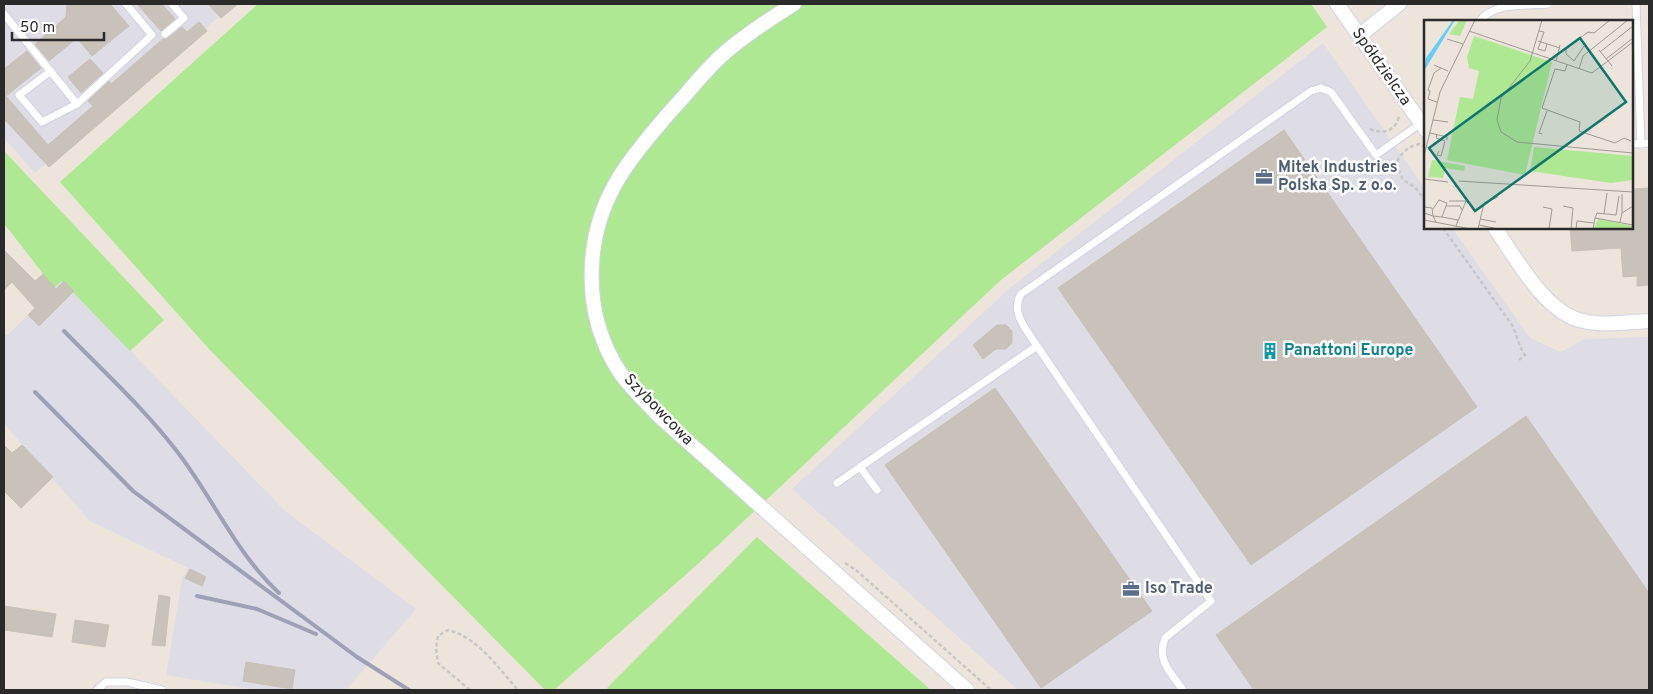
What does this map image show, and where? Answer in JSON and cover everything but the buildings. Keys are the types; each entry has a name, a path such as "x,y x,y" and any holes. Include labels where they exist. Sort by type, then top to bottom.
{"street":[{"name":"Szybowcowa","path":"794,4 743,37 719,58 654,131 620,175 601,215 595,238 592,279 599,329 621,373 659,416 967,690"},
{"name":"Spółdzielcza","path":"1337,4 1423,126"},
{"path":"1360,35 1399,4"},
{"path":"1496,229 1545,296 1566,315 1583,321 1606,323 1649,321"}],"lane":[{"path":"51,70 20,95 42,122 77,104 152,35 126,4"},
{"path":"165,34 184,18 172,4"},
{"path":"1481,20 1485,14 1496,9 1548,4"},
{"path":"1636,4 1640,79 1640,144"},
{"path":"4,14 77,104"},
{"path":"1633,79 1640,79"},
{"path":"1183,690 1162,660 1161,647 1165,638 1211,601 1037,346 1017,313 1016,304 1021,294 1311,91 1321,88 1331,92 1376,155 1423,126"},
{"path":"1633,144 1649,143"},
{"path":"837,483 1037,346"},
{"path":"860,467 877,490"},
{"path":"97,690 106,682 127,682 162,690"}],"path":[{"path":"1366,126 1371,130 1384,132 1397,124 1400,113"},
{"path":"1424,146 1419,144 1413,146 1398,156 1396,164 1398,173 1403,180 1415,187 1424,199"},
{"path":"1444,229 1512,325 1516,333 1518,346 1525,356 1519,360"},
{"path":"842,561 856,570 991,690"},
{"path":"470,690 438,663 436,649 438,636 448,630 460,633 472,640 518,690"}],"shaded area":[{"path":"4,4 234,4 35,173 4,138"},
{"path":"1323,43 1424,188 1424,229 1453,229 1530,338 1561,352 1585,339 1649,337 1649,690 1018,690 792,489 1010,288"},
{"path":"62,280 285,511 416,609 346,690 258,690 166,675 182,579 188,568 90,521 4,424 4,333 8,335"}],"green space":[{"path":"258,4 1311,4 1327,27 1001,280 699,563 554,690 545,690 209,349 60,182"},
{"path":"4,151 164,320 130,351 62,281 54,288 6,226 4,227"},
{"path":"757,537 931,690 605,690"}],"railway":[{"path":"64,331 166,437 192,472 250,561 279,593"},
{"path":"35,392 133,491 357,657 409,690"},
{"path":"197,596 257,609 316,634"}],"place":[{"name":"Mitek Industries Polska Sp. z o.o.","path":"1264,177"},
{"name":"Panattoni Europe","path":"1270,351"},
{"name":"Iso Trade","path":"1131,589"}]}
